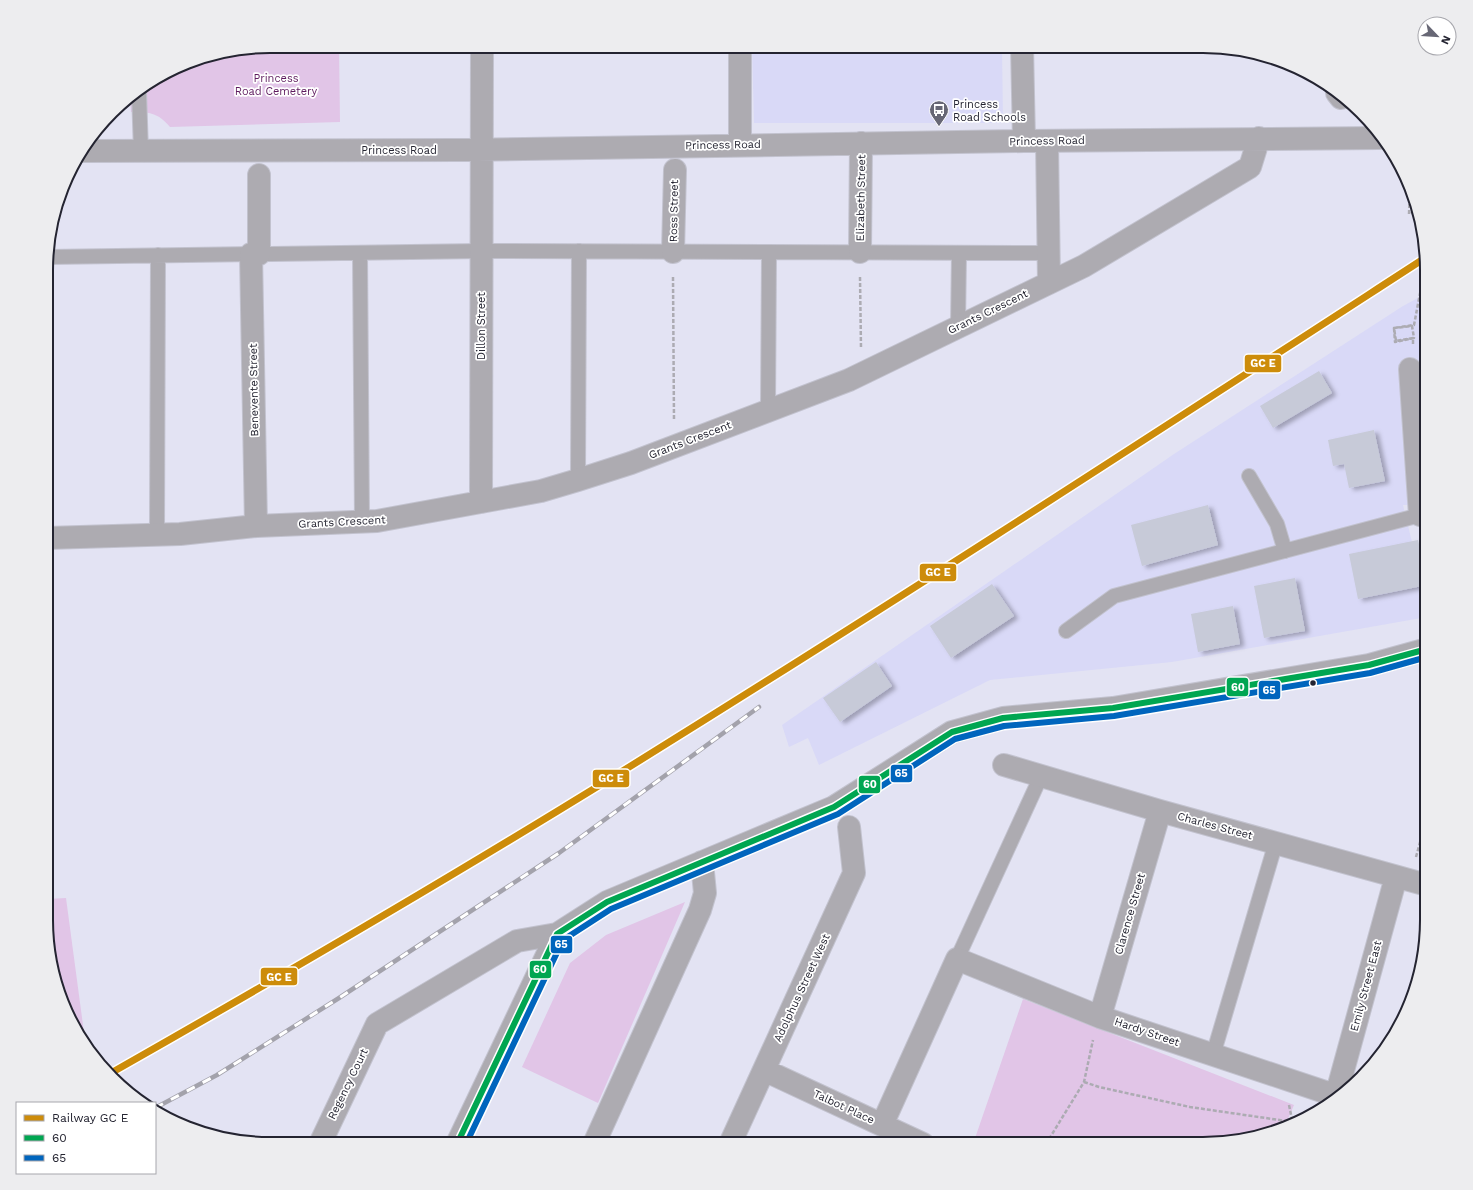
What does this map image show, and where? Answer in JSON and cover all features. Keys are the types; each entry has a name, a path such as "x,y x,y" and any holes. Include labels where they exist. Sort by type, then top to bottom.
{"street":[{"name":"Dillon Street","path":"481,502 482,53"},
{"path":"740,53 740,145"},
{"path":"1022,53 1024,141"},
{"name":"Princess Road","path":"89,151 481,150 1372,135"},
{"name":"Grants Crescent","path":"53,537 157,534 256,526 377,521 541,491 631,464 861,374 1084,266 1250,167 1259,138"},
{"path":"1047,141 1047,253 1049,283"},
{"name":"Elizabeth Street","path":"860,252 861,143"},
{"name":"Ross Street","path":"673,252 675,170"},
{"name":"Benevente Street","path":"256,526 255,254 259,175"},
{"path":"1410,369 1420,444"},
{"path":"460,1137 557,934 607,902 834,807 952,732 1003,718 1113,708 1369,665 1420,651"},
{"name":"Charles Street","path":"1004,765 1160,811 1276,842 1411,881"},
{"name":"Clarence Street","path":"1100,1017 1160,811"},
{"name":"Adolphus Street West","path":"733,1137 854,873 849,828"},
{"path":"597,1137 700,910 705,893 702,862"},
{"name":"Emily Street East","path":"1341,1087 1411,881"},
{"name":"Regency Court","path":"323,1137 376,1024 517,941 557,934"},
{"path":"882,1125 957,959"},
{"name":"Hardy Street","path":"957,959 1100,1017 1331,1095"},
{"name":"Talbot Place","path":"764,1070 908,1137"}],"lane":[{"path":"139,97 141,152"},
{"path":"53,257 481,251 1047,253"},
{"path":"578,480 579,251"},
{"path":"360,252 362,522"},
{"path":"768,411 769,252"},
{"path":"958,327 959,253"},
{"path":"157,534 158,255"},
{"path":"1249,476 1277,524 1285,551"},
{"path":"1066,631 1114,596 1420,517"},
{"path":"957,959 1041,776"},
{"path":"1213,1055 1276,842"}],"path":[{"path":"1409,204 1409,214 1412,213"},
{"path":"673,252 674,446"},
{"path":"860,252 861,374"},
{"path":"1394,328 1414,325 1420,294"},
{"path":"1412,326 1414,338 1395,342 1394,328 1412,326"},
{"path":"1394,328 1396,341 1413,338"},
{"path":"1411,881 1420,846"},
{"path":"1050,1137 1084,1082 1100,1017"},
{"path":"1084,1082 1099,1088 1190,1107 1284,1121"}],"shaded area":[{"path":"752,53 1002,53 1003,123 754,123"},
{"path":"1420,297 1420,505 1403,505 1420,575 1420,618 1172,662 990,680 819,765 808,738 789,747 782,725 1174,454 1403,306"}],"green space":[{"name":"Princess Road Cemetery","path":"256,53 339,53 340,122 170,127 161,118 152,114 131,112 130,104 161,82 174,75 214,60"},
{"path":"66,898 84,1032 75,1016 60,976 53,934 53,899"},
{"path":"685,902 598,1103 522,1067 570,963 606,935"},
{"path":"1023,999 1294,1105 1288,1119 1259,1130 1217,1137 975,1137"}],"building":[{"path":"1319,371 1332,393 1273,428 1260,406"},
{"path":"1374,430 1385,481 1349,488 1344,464 1333,466 1328,440"},
{"path":"1208,505 1218,545 1142,566 1131,525"},
{"path":"1418,540 1420,550 1420,586 1358,599 1349,554"},
{"path":"1295,578 1305,631 1264,638 1254,586"},
{"path":"992,584 1014,616 951,658 930,626"},
{"path":"1233,606 1240,644 1198,652 1191,614"},
{"path":"876,662 892,686 840,722 823,698"}],"railway":[{"path":"158,1106 217,1075 339,998 559,853 759,707"}],"transit line":[{"path":"114,1071 364,927 613,777 919,585 1420,261"},
{"name":"60","path":"460,1137 557,934 607,902 834,807 952,732 1003,718 1113,708 1369,665 1420,651"},
{"name":"65","path":"469,1137 563,940 611,909 838,814 955,739 1004,726 1114,716 1370,673 1420,659"}],"place":[{"name":"Princess Road Schools","path":"939,127"}]}
